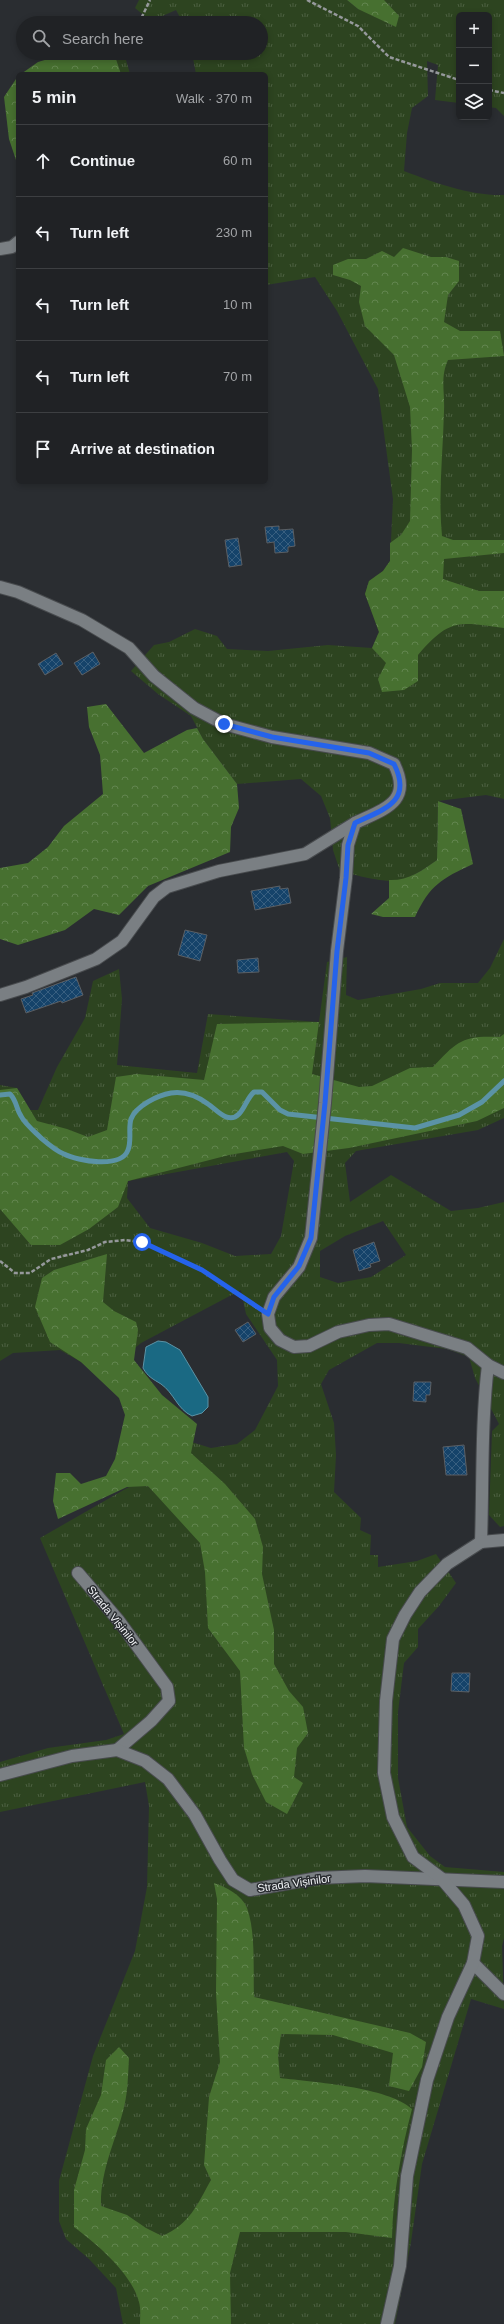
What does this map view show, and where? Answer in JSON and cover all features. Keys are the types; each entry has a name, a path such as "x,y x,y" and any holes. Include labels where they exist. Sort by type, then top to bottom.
{"street":[{"path":"0,249 12,247 16,244"},
{"path":"0,587 18,592 82,620 129,648 154,676 194,708 224,724 272,737 369,753 394,764 401,777 398,796 390,806 355,823 305,854 219,871 167,887 154,897 122,941 96,959 26,987 0,995"},
{"path":"355,823 348,845 346,878 337,951 325,1103 311,1238 299,1266 274,1297 268,1314 270,1328 280,1340 294,1347 309,1346 338,1332 369,1324 390,1324 467,1348 488,1365 504,1373"},
{"path":"481,1542 483,1480 482,1412 488,1365"},
{"path":"386,2324 400,2266 407,2176 427,2080 448,2017 472,1963 478,1936 464,1905 441,1878 413,1857 393,1817 384,1773 386,1701 393,1639 405,1615 420,1592 446,1564 481,1542 504,1540"},
{"name":"Strada Vișinilor","path":"78,1573 119,1621 168,1687 169,1701 151,1721 117,1750"},
{"name":"Strada Vișinilor","path":"0,1775 72,1756 117,1750 146,1760 168,1779 196,1815 220,1860 233,1880 250,1890 318,1878 364,1876 441,1878 504,1882"},
{"path":"472,1963 504,1994"}],"path":[{"path":"142,16 150,0"},
{"path":"307,0 358,26 390,58 456,79"},
{"path":"492,91 504,93"},
{"path":"0,1262 15,1273 30,1273 51,1259 88,1250 105,1242 125,1240 142,1242 202,1270 268,1314"}],"green space":[{"path":"139,0 347,0 358,9 384,0 504,0 504,116 496,108 492,107 492,12 456,12 456,103 435,100 438,65 427,61 428,96 412,108 407,133 404,171 453,188 492,195 504,195 504,799 486,795 438,801 437,860 420,872 401,880 380,880 340,871 333,850 330,818 321,796 301,779 237,784 203,739 191,716 158,694 131,671 154,645 169,642 195,629 217,636 227,649 268,651 328,645 372,648 379,632 365,594 369,581 383,571 390,561 393,499 378,389 337,311 315,277 268,285 268,72 196,72 193,60 268,60 268,16 179,16 176,10 162,16 145,16 135,8"},
{"path":"347,0 384,0 399,16 396,27 358,9"},
{"path":"45,60 116,60 120,72 24,72 38,62"},
{"path":"116,60 126,60 129,72 120,72"},
{"path":"16,79 16,160 9,139 4,97"},
{"path":"403,248 431,257 446,257 459,261 459,281 448,295 444,322 460,331 500,331 504,356 448,360 443,379 444,411 440,505 442,536 453,540 504,540 504,553 444,559 443,579 479,591 504,591 504,628 465,624 456,625 447,629 438,634 418,655 418,681 404,690 382,692 378,679 386,663 372,648 379,632 365,594 369,581 383,571 390,561 390,543 401,535 410,521 412,450 410,407 394,355 365,326 359,302 361,286 350,280 333,275 333,265 348,259 366,259 382,251 394,257"},
{"path":"106,704 144,753 187,730 197,728 203,739 237,784 239,808 231,827 230,852 148,886 119,915 94,909 65,930 18,945 0,939 0,868 28,863 48,847 64,826 103,794 100,755 89,727 87,707"},
{"path":"438,801 461,809 473,864 453,874 438,884 426,897 415,917 383,917 371,914 389,898 389,880 408,877 437,860"},
{"path":"504,939 504,1118 478,1130 356,1151 345,1163 350,1202 391,1175 451,1211 478,1208 504,1202 504,1526 500,1527 489,1515 492,1431 499,1424 475,1378 469,1357 447,1349 399,1343 377,1343 329,1370 321,1384 334,1423 336,1455 334,1492 361,1518 360,1530 371,1535 370,1555 378,1555 378,1567 417,1561 436,1554 456,1583 439,1606 418,1629 418,1647 404,1663 398,1712 398,1778 407,1827 430,1856 445,1867 504,1872 504,1938 502,1946 504,2009 471,1999 422,2164 411,2242 395,2324 123,2324 116,2288 89,2259 66,2239 59,2221 59,2181 93,2056 135,1951 147,1887 149,1806 145,1782 0,1812 0,1762 48,1748 106,1740 124,1734 40,1538 148,1476 133,1400 81,1362 60,1350 13,1353 0,1361 0,1085 17,1088 30,1110 38,1110 57,1067 85,1018 93,981 119,969 122,999 117,1065 197,1073 208,1014 319,1022 327,962 347,957 346,995 358,1000 421,989 440,983 478,983 490,968","holes":["287,1152 294,1161 281,1236 271,1254 235,1256 202,1243 150,1228 127,1198 128,1181","383,1221 406,1255 371,1277 338,1283 320,1277 320,1251 345,1236","241,1290 246,1314 277,1360 278,1386 255,1430 237,1444 211,1448 188,1441 124,1357 141,1343"]},
{"path":"319,1022 312,1074 359,1087 372,1086 410,1068 433,1067 448,1051 469,1039 477,1037 500,1037 504,1034 504,1108 477,1121 349,1148 303,1154 283,1146 229,1155 128,1181 118,1207 89,1229 60,1245 31,1245 0,1209 0,1090 17,1088 37,1121 67,1129 88,1137 107,1130 116,1077 137,1074 204,1080 217,1024"},
{"path":"107,1254 103,1302 114,1311 136,1322 138,1330 134,1360 162,1395 197,1424 191,1453 225,1484 255,1519 263,1547 262,1574 274,1630 274,1664 289,1691 303,1707 308,1733 297,1748 294,1777 303,1783 287,1814 266,1802 252,1774 244,1748 240,1671 208,1628 205,1572 200,1543 148,1486 127,1487 58,1519 53,1501 56,1473 70,1473 81,1484 106,1476 115,1459 125,1415 119,1398 81,1362 50,1342 35,1307 42,1278 54,1270"},
{"path":"214,1883 238,1895 245,1903 247,1908 252,1929 254,1952 254,1997 410,2033 426,2042 422,2067 409,2091 389,2086 393,2053 333,2035 281,2034 278,2055 280,2078 349,2087 386,2095 412,2109 398,2173 392,2238 346,2232 240,2232 230,2273 231,2324 140,2324 139,2302 129,2281 103,2251 74,2227 74,2190 85,2150 86,2129 101,2095 106,2060 119,2047 129,2058 127,2089 121,2120 103,2180 101,2206 127,2215 146,2228 162,2236 180,2226 186,2220 197,2206 211,2180 204,2165 209,2097 220,2062 216,1993 217,1899"}],"water":[{"path":"158,1341 166,1342 180,1350 208,1397 208,1407 202,1413 192,1416 187,1413 169,1392 161,1384 149,1376 143,1368 146,1347"}],"building":[{"path":"279,526 279,530 293,529 295,546 288,547 288,552 275,553 274,542 267,543 265,527"},
{"path":"238,538 242,565 229,567 225,540"},
{"path":"93,652 100,664 82,675 74,663"},
{"path":"56,653 63,664 45,675 38,664"},
{"path":"280,886 280,889 288,888 291,903 255,910 251,891"},
{"path":"185,930 207,935 200,961 178,955"},
{"path":"258,958 259,972 238,973 237,960"},
{"path":"76,977 83,995 62,1003 61,1001 26,1013 21,999 33,995 32,993"},
{"path":"374,1242 380,1261 370,1264 371,1267 359,1271 353,1250"},
{"path":"248,1322 256,1334 243,1342 235,1330"},
{"path":"414,1382 431,1382 430,1395 426,1395 426,1402 413,1401"},
{"path":"464,1445 467,1475 446,1475 443,1447"},
{"path":"452,1673 470,1673 469,1692 451,1691"}],"waterway":[{"path":"0,1095 10,1094 25,1122 55,1149 70,1157 99,1162 117,1160 124,1156 129,1146 130,1123 134,1114 148,1102 160,1096 171,1093 186,1093 195,1096 222,1115 231,1118 239,1114 254,1092 262,1092 280,1110 288,1114 415,1128 459,1115 482,1102 504,1081"}],"route":[{"path":"142,1242 202,1270 250,1304 268,1314 274,1297 299,1266 311,1238 325,1103 337,951 346,878 348,845 355,823 390,806 398,796 401,777 394,764 369,753 312,742 272,737 224,724"}]}
